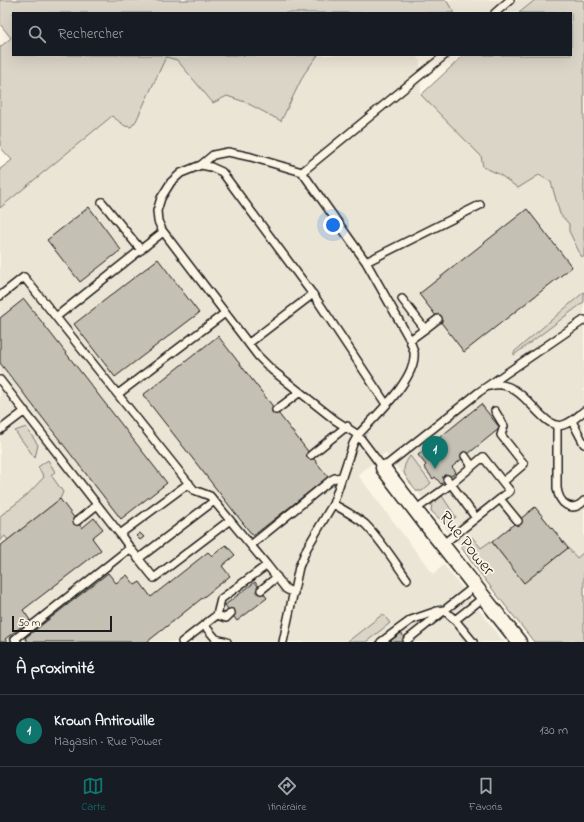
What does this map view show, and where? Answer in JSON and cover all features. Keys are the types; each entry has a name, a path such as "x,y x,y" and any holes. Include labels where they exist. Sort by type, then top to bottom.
{"street":[{"name":"Rue Power","path":"383,468 519,642"}],"lane":[{"path":"496,12 510,0"},
{"path":"302,172 444,56"},
{"path":"283,642 299,567 307,548 333,504 353,444 358,435 404,384 411,372 414,351 410,340 366,262 302,172 228,152 213,154 201,165 181,173 171,182 161,198 157,211 158,221 163,232 225,313 272,370 335,420 347,426 358,435 383,468 479,392 584,320"},
{"path":"201,165 222,172 313,294 386,404"},
{"path":"102,202 141,250"},
{"path":"366,262 480,205"},
{"path":"56,317 163,232"},
{"path":"0,296 24,277 188,483 194,490 210,496 286,589 294,593"},
{"path":"249,343 313,294"},
{"path":"402,299 426,329"},
{"path":"118,394 225,313"},
{"path":"410,340 438,319"},
{"path":"0,380 154,578 230,520"},
{"path":"488,386 496,384 511,387 526,398 548,421 557,425 564,425 572,421 584,411"},
{"path":"276,410 300,392"},
{"path":"0,430 25,411"},
{"path":"495,411 504,426 501,435 524,464 502,482"},
{"path":"572,421 584,444"},
{"path":"557,425 558,496 560,500 570,506 575,506 584,501"},
{"path":"311,455 347,426"},
{"path":"465,456 472,466"},
{"path":"415,510 483,457 510,491 442,545"},
{"path":"251,545 331,480 342,477"},
{"path":"449,482 476,518"},
{"path":"120,534 188,483"},
{"path":"500,499 518,521"},
{"path":"138,559 214,501"},
{"path":"333,504 354,516 374,534 407,579"},
{"path":"77,521 96,505"},
{"path":"17,642 15,639 130,548"},
{"path":"182,642 217,615 221,599 267,565"},
{"path":"261,590 277,577"},
{"path":"407,640 444,610 479,591"},
{"path":"455,620 479,591"},
{"path":"444,610 455,620 473,642"},
{"path":"381,642 411,620 444,610"},
{"path":"217,615 226,618 231,613"},
{"path":"204,625 216,639 227,642"}],"shaded area":[{"path":"0,0 446,0 453,12 12,12 12,56 317,56 304,74 281,121 245,102 227,96 213,103 177,60 166,57 136,121 131,127 125,126 112,116 0,208 0,169 12,160 0,147 0,47 11,38 0,24"},
{"path":"446,0 535,0 520,12 453,12"},
{"path":"535,0 584,0 584,257 581,256 569,231 569,224 560,214 551,182 539,175 518,188 499,174 483,167 481,156 421,95 463,56 572,56 572,12 520,12"},
{"path":"317,56 417,56 420,61 421,95 556,165 581,256 584,257 584,292 514,352 515,355 584,302 584,552 577,558 475,567 417,491 385,453 358,475 433,574 444,565 504,642 0,642 0,208 112,115 125,126 136,121 166,57 177,60 213,103 227,96 245,102 281,121 304,74"},
{"path":"584,292 584,302 514,355 514,352"},
{"path":"26,427 38,445 35,458 15,431"},
{"path":"410,456 431,483 422,491 417,491 405,475 404,467"},
{"path":"48,460 55,472 51,475 63,492 60,499 8,540 5,536 0,541 0,516 27,495 44,477 38,467"},
{"path":"442,496 456,517 447,524 431,511 432,504"},
{"path":"472,537 481,548 491,541 524,582 568,548 577,558 584,552 584,642 534,642 461,547 462,544"},
{"path":"383,614 390,623 366,642 347,642"}],"building":[{"path":"89,207 121,250 80,282 47,240"},
{"path":"527,209 572,267 464,352 419,294"},
{"path":"158,259 199,313 115,377 74,324"},
{"path":"24,299 167,483 121,519 0,363 0,318"},
{"path":"218,336 328,477 253,536 143,395"},
{"path":"481,404 500,428 452,467 456,472 441,484 435,477 433,479 424,467 426,465 418,455"},
{"path":"60,499 82,528 94,518 103,529 92,538 101,550 23,610 30,620 5,639 7,642 0,642 0,546"},
{"path":"535,507 568,548 524,583 492,542"},
{"path":"140,533 144,537 140,540 136,536"},
{"path":"226,545 235,555 222,566 230,576 147,642 28,642 25,638 108,573 116,583 127,575 135,585 140,582 151,597 208,552 212,556"},
{"path":"255,582 267,598 237,621 225,605"},
{"path":"401,633 408,642 389,642"}],"place":[{"name":"Krown Antirouille","path":"435,469"}]}
